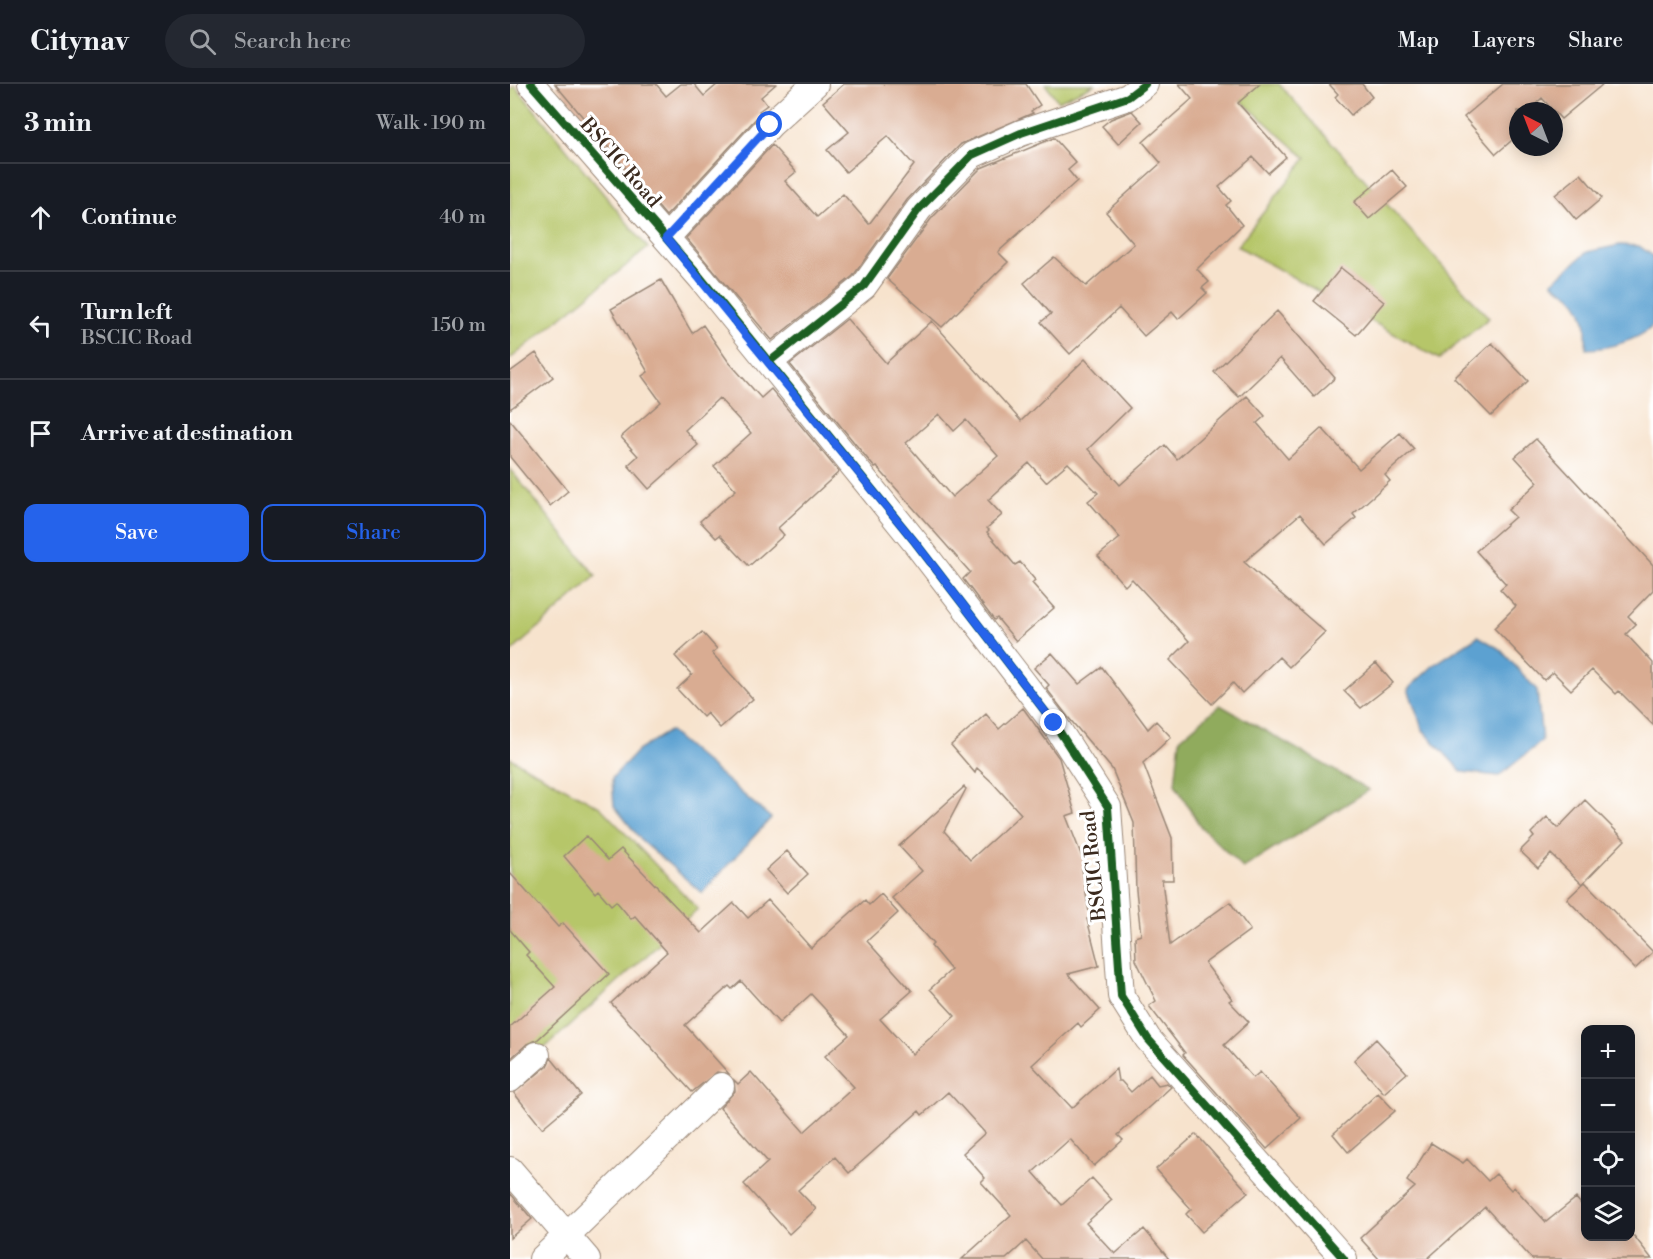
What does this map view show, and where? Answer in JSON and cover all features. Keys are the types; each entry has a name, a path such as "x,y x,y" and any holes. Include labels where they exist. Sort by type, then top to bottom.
{"street":[{"name":"BSCIC Road","path":"531,84 666,238 768,362 915,542 1054,723 1108,807 1121,996 1148,1039 1344,1259"},
{"path":"666,238 770,125 815,84"},
{"path":"768,362 864,286 919,209 972,155 1021,133 1128,97 1145,84"},
{"path":"510,1079 537,1055"},
{"path":"542,1259 721,1086"},
{"path":"510,1170 587,1259"}],"green space":[{"path":"1045,84 1095,84 1058,101"},
{"path":"1222,84 1279,84 1489,318 1439,359 1237,246 1306,158"},
{"path":"515,86 648,248 510,359 510,90"},
{"path":"510,469 596,576 510,653"},
{"path":"1220,705 1369,790 1243,868 1200,826 1175,784 1180,739"},
{"path":"510,758 600,807 698,909 537,1055 510,1027"}],"water":[{"path":"1620,245 1639,246 1653,256 1653,326 1639,336 1621,343 1603,348 1586,349 1586,328 1580,308 1571,296 1552,282 1587,252"},
{"path":"1478,636 1500,649 1537,690 1542,741 1499,776 1462,772 1423,730 1408,689 1435,664"},
{"path":"669,731 771,818 702,893 642,841 614,806 612,778 637,751"}],"building":[{"path":"555,84 656,84 666,96 681,84 694,84 704,96 718,84 776,84 761,97 767,105 759,111 761,113 666,216"},
{"path":"844,84 1026,84 1040,105 1031,111 1033,113 961,144 907,200 853,276 772,340 686,238 772,145 796,172 785,181 817,217 843,194 869,224 914,165 888,136 846,172 827,150 849,132 823,102"},
{"path":"1179,84 1260,84 1238,103 1286,157 1268,173 1253,157 1219,187 1231,201 1226,205 1242,225 1197,269 1209,282 1202,288 1207,293 1178,319 1172,312 1144,336 1119,308 1070,354 1041,322 1051,314 1024,283 1054,257 1086,286 1134,244 1106,212 1161,163 1143,142 1192,99"},
{"path":"1329,84 1362,84 1372,97 1351,115 1335,97 1338,94"},
{"path":"1503,84 1603,84 1563,117 1563,102 1546,102 1542,98 1538,102 1509,102 1509,143 1496,154 1464,117"},
{"path":"1132,111 1142,122 1118,144 1102,126 1111,119"},
{"path":"1054,138 1076,163 1068,170 1077,181 998,252 1008,262 942,327 887,279 931,219 981,168"},
{"path":"1392,170 1407,187 1369,219 1354,202"},
{"path":"1581,174 1602,198 1576,220 1555,195"},
{"path":"1341,268 1384,302 1356,335 1314,301"},
{"path":"661,280 692,333 703,325 728,361 761,398 771,389 839,472 778,528 784,535 749,566 720,535 716,538 700,521 736,490 714,466 751,433 719,398 685,430 698,445 649,489 628,465 638,456 621,437 661,402 642,376 648,372 611,309"},
{"path":"1277,311 1335,378 1314,397 1280,358 1239,397 1214,372"},
{"path":"847,319 886,363 932,321 1021,421 1085,359 1130,408 1088,449 1120,485 1165,445 1177,459 1247,396 1265,416 1257,423 1288,459 1322,428 1359,469 1400,433 1414,449 1385,475 1390,481 1353,514 1356,518 1326,544 1300,514 1244,562 1325,632 1289,667 1279,657 1242,693 1233,683 1212,704 1170,660 1189,641 1132,579 1125,586 1098,556 1120,538 1088,501 1098,493 1068,463 1046,482 1029,463 988,500 1002,515 987,528 989,530 987,532 1015,565 1020,562 1035,580 1032,583 1054,608 1016,641 997,618 994,620 963,579 970,572 877,467 875,468 790,364","holes":["939,414 954,431 966,420 998,456 952,497 906,443"]},
{"path":"1492,343 1528,381 1491,416 1454,378"},
{"path":"536,353 553,377 510,409 510,372"},
{"path":"510,420 568,491 550,506 510,457"},
{"path":"1536,439 1653,565 1653,590 1628,616 1636,624 1626,634 1653,663 1653,725 1619,691 1616,694 1592,670 1571,690 1553,672 1544,680 1494,628 1516,606 1500,589 1506,584 1476,551 1515,517 1508,510 1538,482 1515,457"},
{"path":"702,632 717,649 712,653 753,699 720,728 707,713 703,717 677,689 692,675 675,656"},
{"path":"1052,653 1079,684 1102,667 1148,729 1156,721 1171,737 1143,763 1172,838 1173,880 1162,880 1170,945 1230,902 1250,930 1205,963 1232,999 1229,1001 1249,1022 1224,1045 1253,1078 1260,1072 1301,1118 1267,1149 1183,1055 1185,1053 1149,1006 1156,1001 1136,960 1135,937 1141,935 1136,890 1134,823 1112,769 1068,717 1046,688 1049,685 1034,668"},
{"path":"1376,663 1393,683 1361,708 1344,691"},
{"path":"1023,708 1059,758 1075,813 1066,816 1086,867 1082,869 1090,919 1087,919 1099,966 1068,974 1100,1010 1081,1027 1078,1023 1032,1065 1072,1108 1116,1069 1118,1081 1121,1081 1131,1092 1150,1075 1158,1085 1167,1083 1171,1087 1118,1135 1123,1140 1094,1166 1070,1139 1033,1172 1062,1205 1092,1178 1112,1200 1086,1223 1115,1254 1144,1229 1169,1259 1042,1259 1026,1241 1006,1259 962,1259 1011,1215 981,1182 985,1178 963,1153 985,1133 948,1092 922,1115 919,1111 849,1173 835,1157 798,1190 816,1209 789,1234 744,1184 768,1162 720,1108 735,1091 734,1080 738,1084 751,1072 804,1132 854,1087 825,1056 849,1035 811,994 779,1023 741,981 732,989 729,986 685,1025 729,1074 717,1072 692,1092 611,1003 667,952 635,916 631,919 616,901 611,905 598,890 595,893 564,856 586,836 608,860 621,849 701,933 734,903 748,918 768,900 811,948 865,900 869,905 881,894 898,913 867,941 912,991 880,1019 912,1054 955,1016 930,989 951,970 931,946 933,944 892,898 922,871 899,846 964,787 966,789 944,831 970,860 1021,814 977,768 975,773 951,745 986,714 999,729"},
{"path":"1585,800 1625,840 1582,884 1551,854 1538,868 1520,851 1534,837 1531,833 1547,817 1558,828"},
{"path":"787,851 808,874 787,893 766,870"},
{"path":"510,873 558,927 563,923 609,974 537,1040 527,1044 510,1059 510,1027 555,987 526,955 529,952 510,930"},
{"path":"1585,882 1653,952 1635,969 1567,899"},
{"path":"1376,1039 1407,1073 1384,1093 1354,1060"},
{"path":"551,1058 581,1095 542,1128 514,1093 547,1066"},
{"path":"1378,1093 1395,1111 1348,1152 1333,1134"},
{"path":"1196,1134 1248,1192 1202,1232 1186,1214 1191,1209 1156,1169"},
{"path":"1431,1143 1463,1163 1467,1159 1488,1181 1496,1174 1511,1190 1514,1187 1546,1222 1576,1198 1581,1204 1581,1241 1635,1241 1635,1237 1652,1259 1532,1259 1485,1207 1427,1259 1379,1259 1360,1238 1415,1187 1407,1181"},
{"path":"510,1193 532,1219 510,1238"}],"cycle path":[{"path":"531,84 701,278 915,542 1054,723 1108,807 1121,996 1148,1039 1344,1259"},
{"path":"769,362 864,286 919,209 972,155 1021,133 1128,97 1145,84"}],"route":[{"path":"770,125 666,238 915,542 1054,723"}]}
